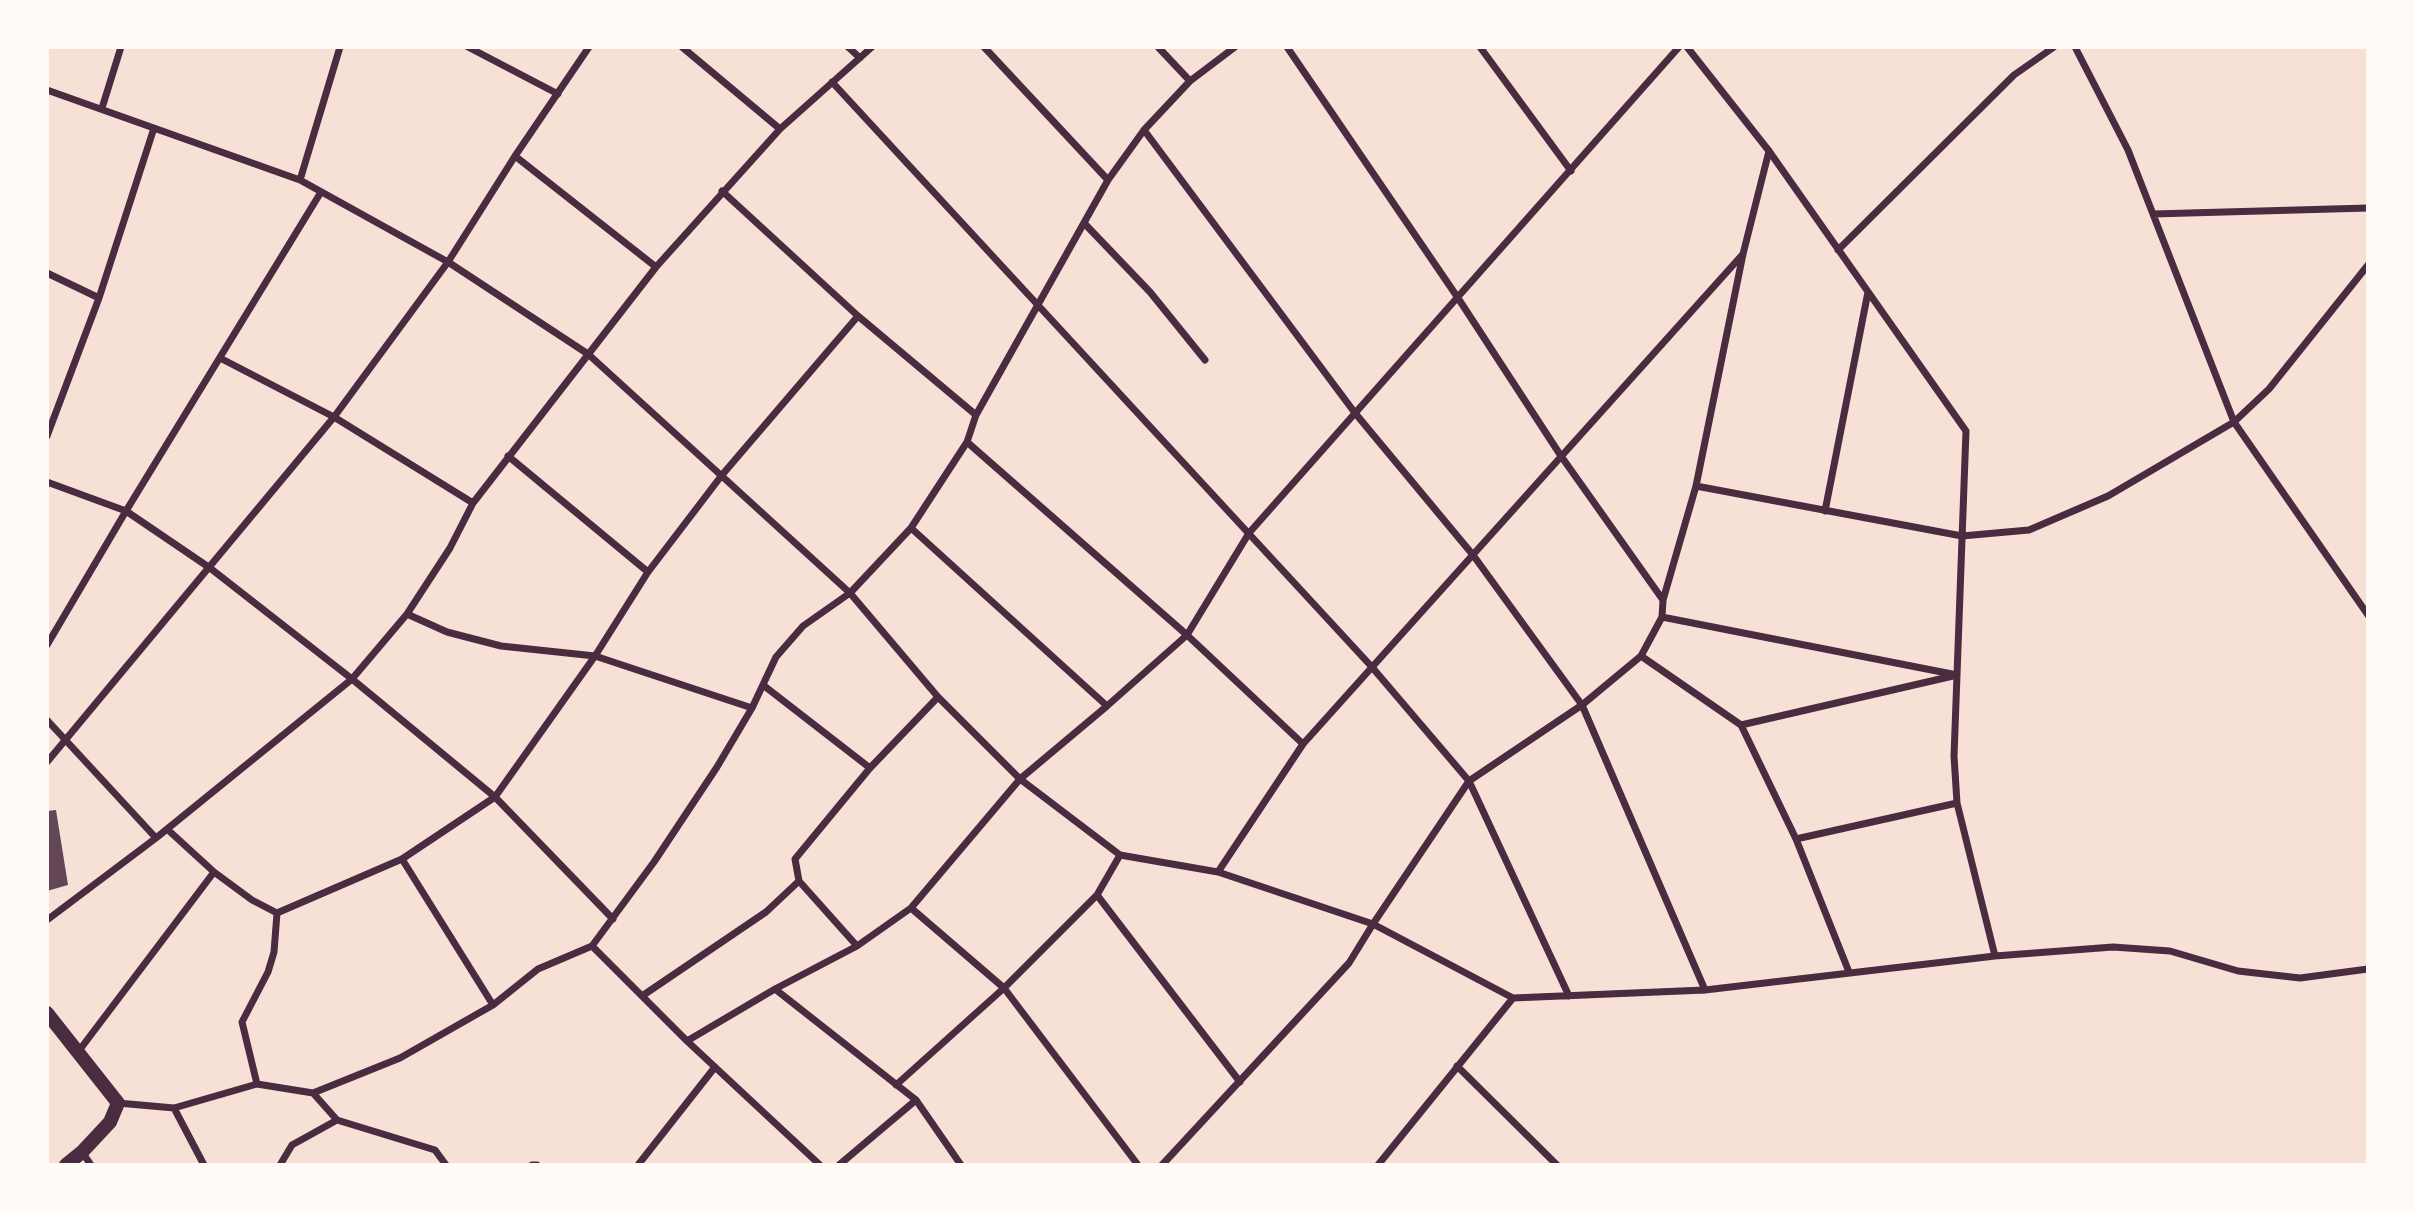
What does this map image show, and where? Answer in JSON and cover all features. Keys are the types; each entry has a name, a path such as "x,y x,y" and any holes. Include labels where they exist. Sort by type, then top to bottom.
{"main road":[{"path":"47,1013 118,1103 110,1122 66,1165"}],"street":[{"path":"103,108 121,47"},
{"path":"300,180 340,47"},
{"path":"468,47 558,94"},
{"path":"47,762 334,417 448,262 515,156 589,47"},
{"path":"682,47 780,129"},
{"path":"848,47 860,58"},
{"path":"47,920 156,838 352,679 407,614 450,548 472,503 656,267 780,129 872,47"},
{"path":"984,47 1108,180"},
{"path":"1158,47 1190,81"},
{"path":"118,1103 174,1108 257,1084 313,1093 400,1058 493,1005 538,969 592,946 710,778 752,708 776,657 803,626 850,593 911,528 967,442 976,415 1108,180 1144,130 1190,81 1235,47"},
{"path":"1287,47 1458,298 1561,456 1663,600"},
{"path":"1480,47 1571,171"},
{"path":"687,1041 775,989 857,946 911,908 1020,779 1187,635 1249,533 1679,47"},
{"path":"1686,47 1769,151 1966,431 1954,756 1957,803 1995,956"},
{"path":"1838,250 2014,75 2054,47"},
{"path":"2075,47 2128,150 2234,422 2368,615"},
{"path":"832,82 1371,666 1469,781 1569,996"},
{"path":"47,90 300,180 448,262 588,354 850,593 938,697 1020,779 1119,855 1218,872 1373,924 1513,998 1704,990 1995,956 2113,947 2170,951 2238,971 2300,978 2368,969"},
{"path":"47,436 99,298 154,128"},
{"path":"1144,130 1355,413 1473,555 1582,705 1704,990"},
{"path":"1162,1165 1349,962 1469,781 1582,705 1641,656 1661,617 1663,600 1696,486 1743,254 1769,151"},
{"path":"515,156 656,267"},
{"path":"722,191 858,316 976,415"},
{"path":"47,645 125,511 321,192"},
{"path":"2153,214 2368,208"},
{"path":"1084,223 1150,292 1205,360"},
{"path":"1218,872 1303,744 1743,254"},
{"path":"1696,486 1962,536 2029,530 2108,496 2234,422 2269,389 2368,265"},
{"path":"47,273 99,298"},
{"path":"1825,511 1868,292"},
{"path":"167,829 214,872 251,900 277,913 402,859 495,797 595,656 648,572 722,475 858,316"},
{"path":"220,358 334,417 472,503"},
{"path":"967,442 1187,635 1303,744"},
{"path":"508,456 648,572"},
{"path":"47,482 125,511 210,568 352,679 495,797 613,919"},
{"path":"911,528 1107,706"},
{"path":"407,614 447,632 501,646 595,656 752,708"},
{"path":"1661,617 1957,676"},
{"path":"1641,656 1741,725 1796,839 1849,972"},
{"path":"1741,725 1957,676"},
{"path":"763,685 870,768"},
{"path":"857,946 799,881 795,859 870,768 938,697"},
{"path":"47,720 156,838"},
{"path":"1796,839 1957,803"},
{"path":"896,1085 1004,988 1097,895 1119,855"},
{"path":"402,859 493,1005"},
{"path":"78,1052 214,872"},
{"path":"642,996 766,912 799,881"},
{"path":"1097,895 1240,1082"},
{"path":"911,908 1004,988 1138,1165"},
{"path":"257,1084 242,1022 268,972 274,952 277,913"},
{"path":"592,946 715,1068 820,1165"},
{"path":"775,989 916,1101 961,1165"},
{"path":"1378,1165 1513,998"},
{"path":"1457,1066 1557,1165"},
{"path":"638,1165 715,1068"},
{"path":"313,1093 337,1120 435,1150 446,1165"},
{"path":"839,1165 916,1101"},
{"path":"174,1108 204,1165"},
{"path":"280,1165 292,1145 337,1120"},
{"path":"82,1152 91,1165"}],"building":[{"path":"56,810 68,885 47,891 47,811"}]}
